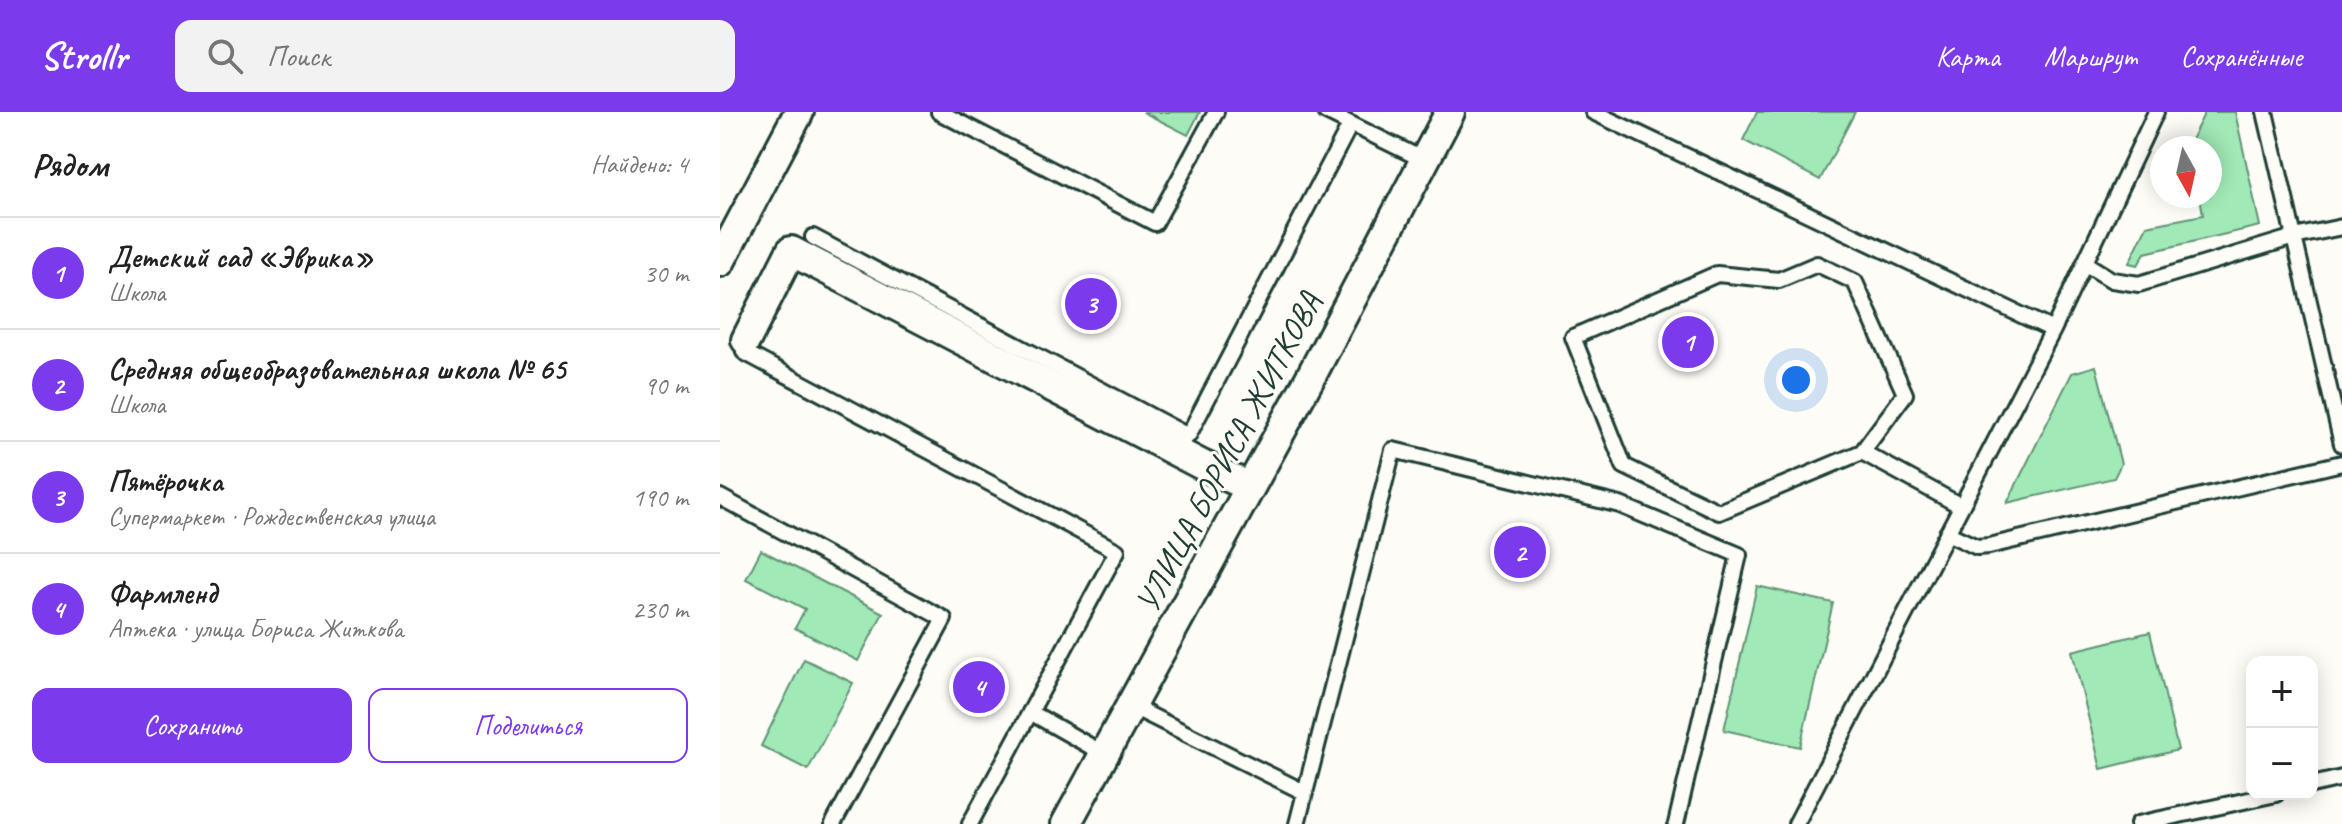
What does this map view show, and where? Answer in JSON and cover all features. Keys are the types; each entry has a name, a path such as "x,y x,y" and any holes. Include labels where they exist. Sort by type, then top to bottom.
{"street":[{"path":"720,262 799,112"},
{"name":"УЛИЦА БОРИСА ЖИТКОВА","path":"1066,824 1450,112"},
{"path":"745,346 791,251 1250,487"}],"lane":[{"path":"939,112 1155,223 1216,112"},
{"path":"1326,112 1424,160"},
{"path":"1593,112 2053,330"},
{"path":"1796,824 2053,330 2156,112"},
{"path":"2265,112 2342,444"},
{"path":"813,237 1188,436 1350,125"},
{"path":"2086,264 2112,280 2139,284 2294,237 2342,227"},
{"path":"1817,264 1855,282 1905,394 1862,452 1719,512 1624,466 1573,337 1717,274 1779,280 1817,264"},
{"path":"745,346 1117,551 970,824"},
{"path":"1297,824 1393,450 1620,505 1739,555 1676,824"},
{"path":"1862,452 1961,506"},
{"path":"1947,533 1977,547 1989,546 2342,463"},
{"path":"720,497 944,619 833,824"},
{"path":"1131,706 1304,792"},
{"path":"1030,712 1104,754"},
{"path":"2318,784 2342,778"},
{"path":"2138,824 2248,800"}],"green space":[{"path":"1143,112 1200,112 1188,135"},
{"path":"1757,112 1855,112 1820,180 1743,140"},
{"path":"2205,112 2235,112 2260,226 2145,253 2138,265 2129,263 2147,226 2203,215 2202,208 2222,208 2222,136 2193,136"},
{"path":"2096,366 2121,464 2114,478 2007,503 2072,373"},
{"path":"761,550 883,613 858,661 795,628 805,609 746,579"},
{"path":"1757,586 1833,603 1800,747 1724,730"},
{"path":"2150,632 2178,750 2101,769 2072,651"},
{"path":"804,659 853,683 808,770 761,746"}],"place":[{"name":"Пятёрочка","path":"1091,304"},
{"name":"Детский сад «Эврика»","path":"1688,342"},
{"name":"Средняя общеобразовательная школа № 65","path":"1520,552"},
{"name":"Фармленд","path":"979,687"}]}
